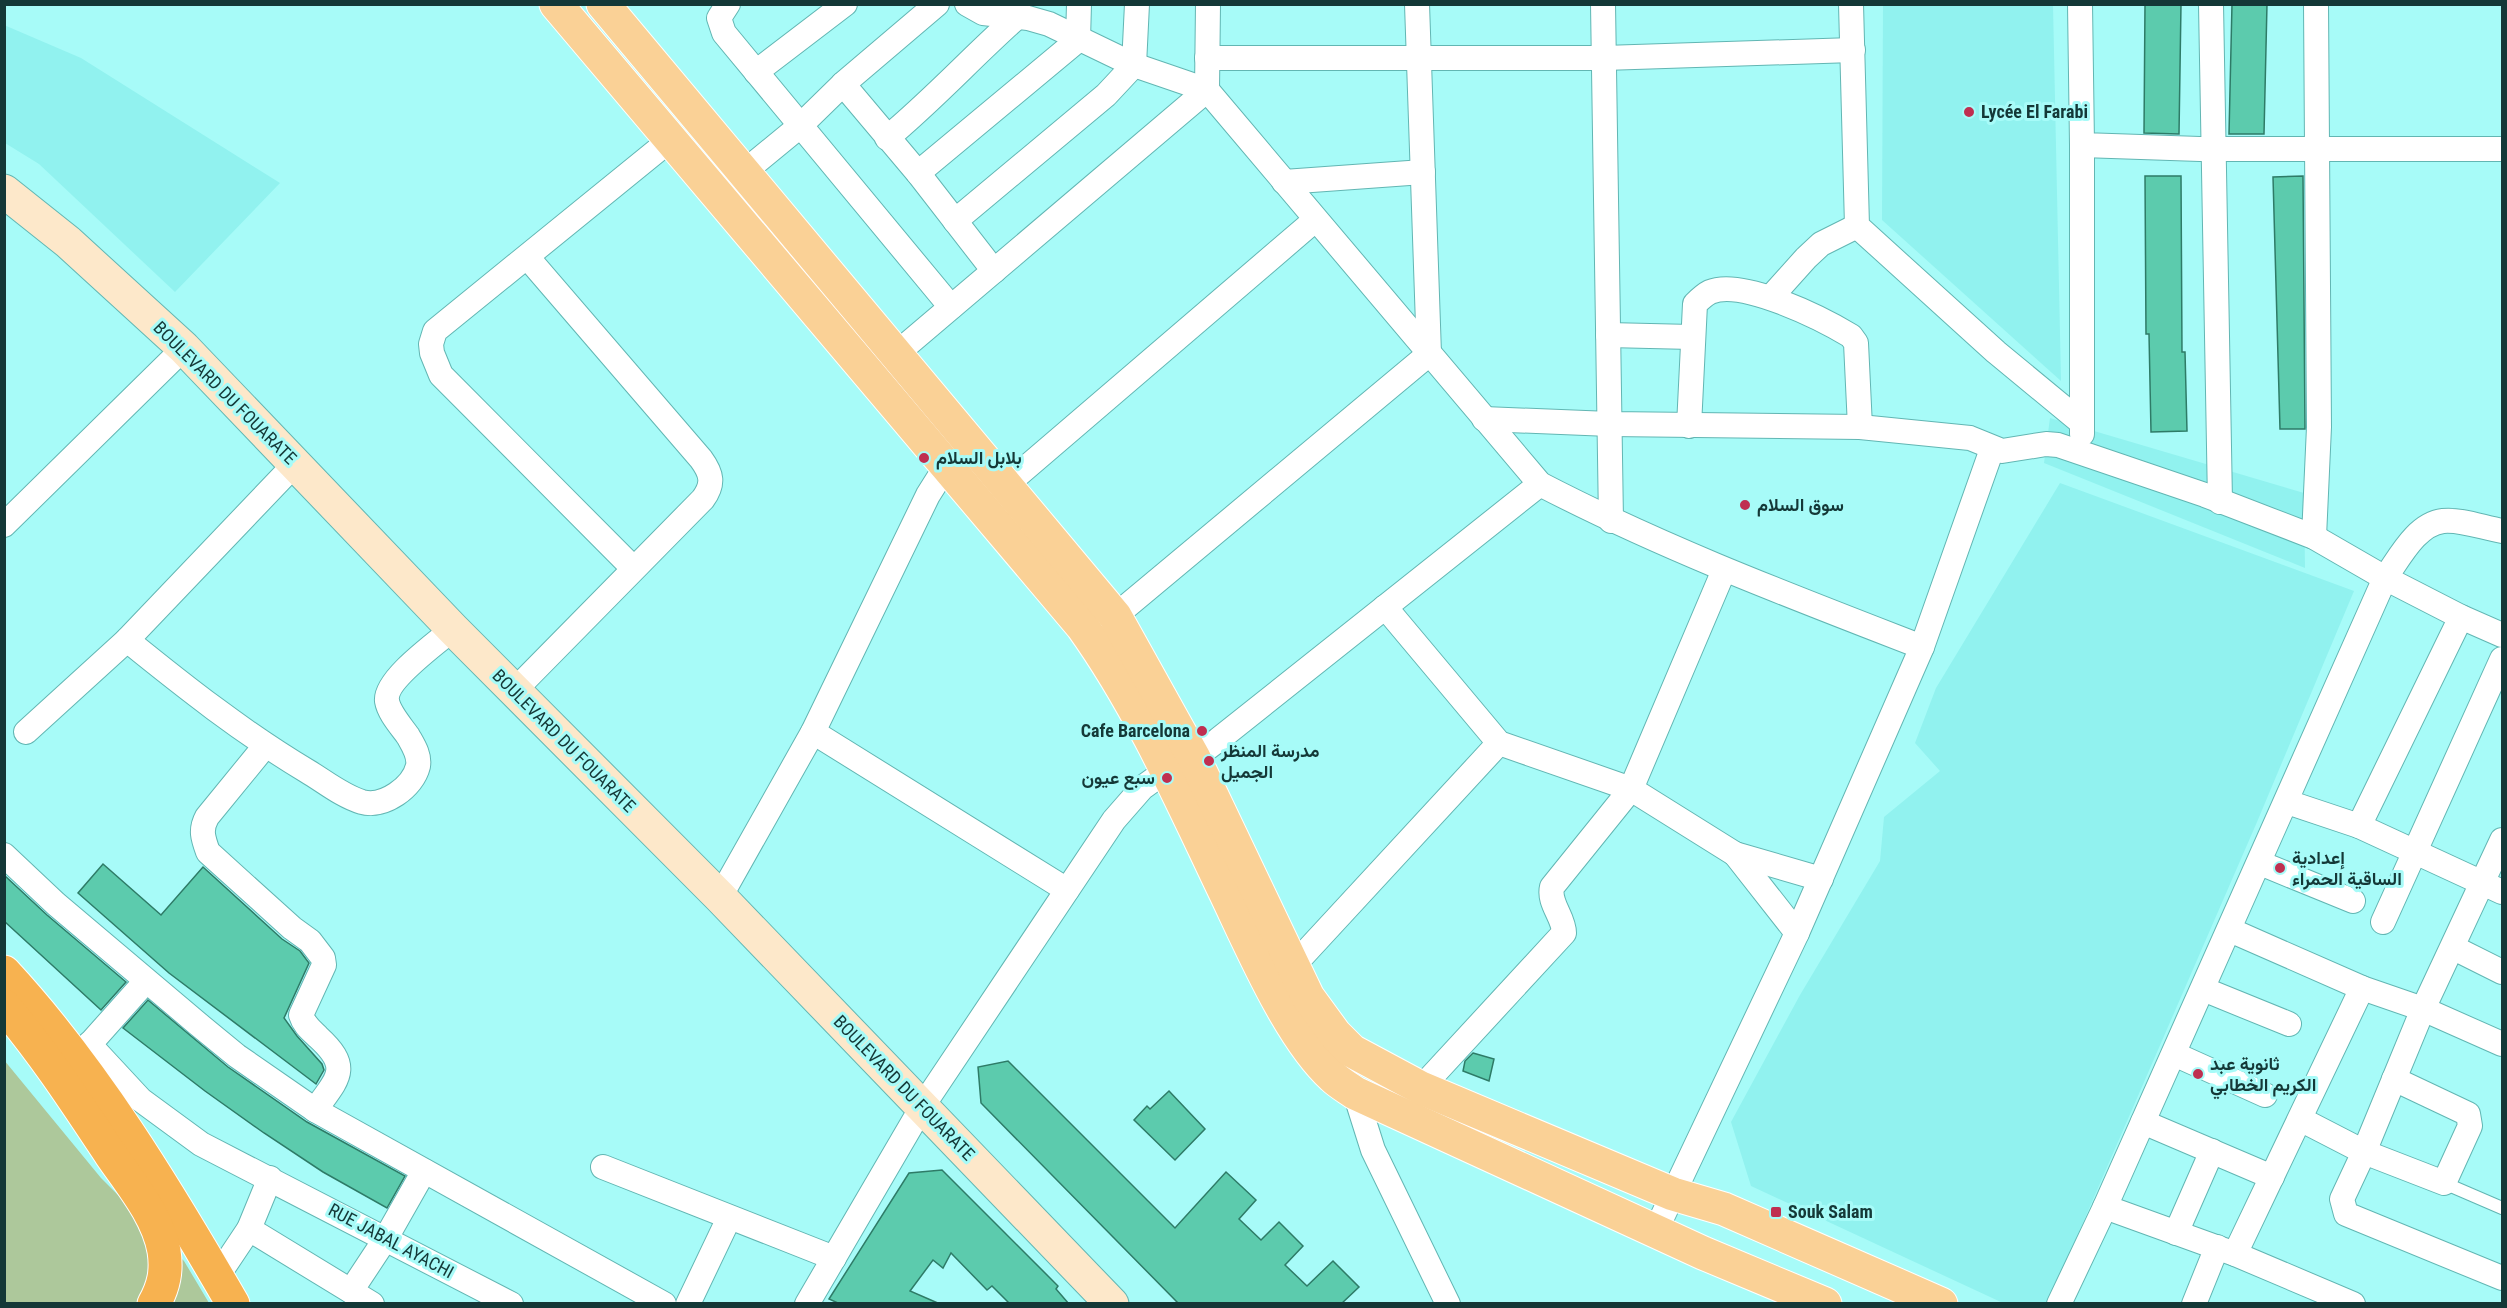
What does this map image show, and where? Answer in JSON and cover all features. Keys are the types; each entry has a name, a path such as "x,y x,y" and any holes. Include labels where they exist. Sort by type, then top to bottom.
{"highway":[{"path":"4,972 44,1016 83,1052 165,1193 225,1290"},
{"path":"4,1006 64,1082 145,1205 159,1233 164,1250 166,1273 162,1290 154,1304"}],"main road":[{"path":"556,4 1095,645 1180,764 1322,1016 1352,1051 1421,1088 1673,1194 1724,1209 1941,1304"},
{"path":"603,4 1115,616 1180,764 1258,960 1305,1044 1333,1077 1355,1093 1702,1252 1825,1304"}],"street":[{"path":"728,4 721,12 719,24 800,126 951,307"},
{"path":"756,72 845,4"},
{"path":"744,172 800,126 843,84 937,4"},
{"path":"966,4 983,13 1018,11 1134,65 1207,90 1540,484 1611,521 1724,570 1922,647"},
{"path":"918,173 1078,40 1079,4"},
{"path":"956,221 1106,95 1134,65 1137,4"},
{"path":"896,354 1207,90 1208,4"},
{"path":"1417,4 1429,354"},
{"path":"1603,4 1611,521"},
{"path":"1851,4 1857,226 1996,352 2082,423"},
{"path":"2080,4 2081,453"},
{"path":"2197,4 2207,148"},
{"path":"2211,4 2207,148 2212,498"},
{"path":"2314,537 2319,427 2316,4"},
{"path":"887,138 914,115 1018,11"},
{"path":"1207,57 1604,58 1853,51"},
{"path":"843,84 918,173 994,271"},
{"path":"633,568 441,375 435,364 431,344 435,331 528,258 670,140"},
{"path":"2082,145 2316,150 2502,149"},
{"path":"1284,182 1423,172"},
{"name":"BOULEVARD DU FOUARATE","path":"7,196 68,242 184,348 514,692 720,897 1112,1304"},
{"path":"1006,485 1315,220"},
{"path":"1771,297 1821,244 1857,226"},
{"path":"514,692 703,499 709,490 711,479 708,469 528,258"},
{"path":"1689,426 1695,304 1710,292 1723,289 1771,297 1851,336 1856,343 1860,427"},
{"path":"1608,335 1692,337"},
{"path":"4,525 184,348"},
{"path":"1115,616 1429,354"},
{"path":"1484,419 1689,426 1860,427 1970,438 1992,449 2016,451 2046,444 2058,446 2212,498 2314,537 2385,578 2502,635"},
{"path":"1656,1230 1797,933 1922,647 1992,449"},
{"path":"26,732 127,640 295,464"},
{"path":"720,897 813,732 928,495 945,468"},
{"path":"807,1304 922,1107 1114,820 1142,788 1180,764 1385,607 1540,484"},
{"path":"2059,1304 2106,1207 2385,578 2415,537 2442,521 2502,531"},
{"path":"1421,1088 1564,933 1551,896 1552,887 1631,789 1724,570"},
{"path":"1385,607 1499,743 1631,789 1735,855 1821,879"},
{"path":"2359,826 2461,617"},
{"path":"127,640 197,697 265,746 362,802 379,802 394,796 412,778 418,759 416,748 389,708 387,699 390,689 406,670 453,629"},
{"path":"2384,922 2502,659"},
{"path":"813,732 1067,890"},
{"path":"1293,966 1499,743"},
{"path":"265,746 207,817 202,826 202,835 208,852 292,928 310,941 323,958 324,965 301,1015 303,1023 333,1052 340,1070 336,1080 315,1110"},
{"path":"2287,802 2359,826 2493,887"},
{"path":"2502,840 2493,887 2454,948 2423,1009 2364,1152 2342,1199 2346,1214 2502,1278"},
{"path":"4,855 56,904 237,1056 315,1110 664,1304"},
{"path":"1735,855 1797,933"},
{"path":"2260,863 2353,901"},
{"path":"2230,930 2362,988 2423,1009 2502,1044"},
{"path":"2454,948 2502,972"},
{"path":"83,1052 146,981"},
{"path":"2194,1304 2272,1177 2362,988"},
{"path":"2203,989 2289,1024"},
{"name":"RUE JABAL AYACHI","path":"83,1052 162,1117 201,1144 511,1304"},
{"path":"2174,1054 2265,1095"},
{"path":"2300,1119 2364,1152 2444,1183 2470,1126 2468,1114 2394,1079"},
{"path":"1355,1093 1372,1150 1448,1304"},
{"path":"2143,1122 2272,1177"},
{"path":"2176,1233 2212,1151"},
{"path":"603,1167 834,1258"},
{"path":"351,1291 386,1238 424,1170"},
{"path":"225,1290 270,1178"},
{"path":"2106,1207 2226,1251 2354,1304"},
{"path":"688,1304 729,1218"},
{"path":"249,1229 372,1304"}],"lane":[{"path":"2444,1183 2502,1208"}],"shaded area":[{"name":"Lycée El Farabi","path":"1883,5 2053,5 2061,381 1882,220"},
{"path":"4,25 81,58 280,183 175,292 39,164 5,143"},
{"path":"2050,418 2304,493 2305,568 2044,463"},
{"path":"2060,483 2354,591 2257,822 2048,1303 2003,1303 1751,1186 1731,1122 1800,995 1880,861 1884,817 1940,771 1915,743 1936,688"}],"green space":[{"path":"4,1060 101,1178 184,1261 209,1303 5,1303"}],"building":[{"path":"2145,4 2181,4 2179,134 2144,133"},
{"path":"2232,4 2267,4 2264,134 2229,134"},
{"path":"2145,176 2181,176 2182,352 2185,352 2187,431 2151,432 2149,334 2146,334"},
{"path":"2303,176 2305,429 2280,429 2273,177"},
{"path":"103,864 161,915 203,867 282,939 300,951 309,963 284,1018 322,1064 324,1070 316,1084 169,973 78,893"},
{"path":"4,875 126,982 101,1010 4,921"},
{"path":"148,1000 228,1067 307,1122 405,1176 387,1208 323,1172 264,1133 123,1028"},
{"path":"1473,1053 1494,1059 1489,1081 1463,1071 1465,1061"},
{"path":"1008,1061 1175,1228 1226,1172 1256,1200 1239,1219 1261,1240 1279,1222 1303,1246 1285,1265 1307,1286 1333,1261 1359,1287 1341,1304 1179,1304 981,1103 978,1067"},
{"path":"1169,1091 1205,1129 1175,1160 1134,1120 1147,1106 1150,1109"},
{"path":"942,1170 1058,1286 1056,1289 1069,1304 1010,1304 992,1286 987,1290 951,1253 943,1268 933,1260 910,1291 940,1304 840,1304 829,1299 909,1173"}],"place":[{"name":"Lycée El Farabi","path":"1969,112"},
{"name":"بلابل السلام","path":"924,458"},
{"name":"سوق السلام","path":"1745,505"},
{"name":"Cafe Barcelona","path":"1202,731"},
{"name":"مدرسة المنظر الجميل","path":"1209,761"},
{"name":"سبع عيون","path":"1167,778"},
{"name":"إعدادية الساقية الحمراء","path":"2280,868"},
{"name":"ثانوية عبد الكريم الخطابي","path":"2198,1074"},
{"name":"Souk Salam","path":"1776,1212"}]}
